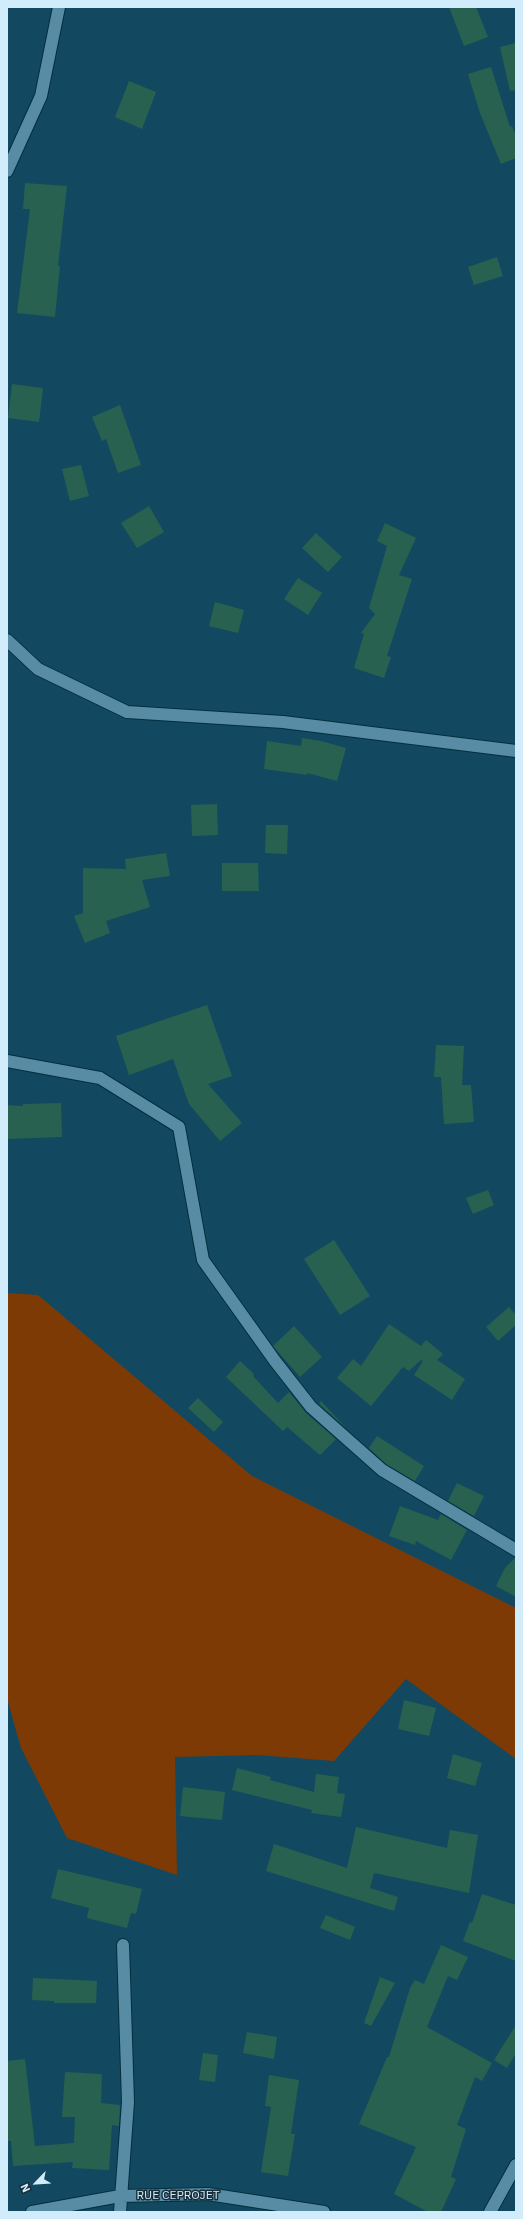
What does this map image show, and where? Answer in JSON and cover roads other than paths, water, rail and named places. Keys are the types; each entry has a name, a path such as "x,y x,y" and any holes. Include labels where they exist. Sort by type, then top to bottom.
{"street":[{"path":"7,171 41,96 59,7"},
{"path":"7,640 38,669 127,712 283,722 516,751"},
{"path":"7,1061 100,1078 179,1127 202,1260 274,1361 311,1407 382,1470 516,1550"},
{"path":"120,2212 128,2102 123,1944"},
{"path":"490,2212 516,2165"},
{"name":"RUE CEPROJET","path":"32,2212 120,2196 208,2194 324,2212"}]}
